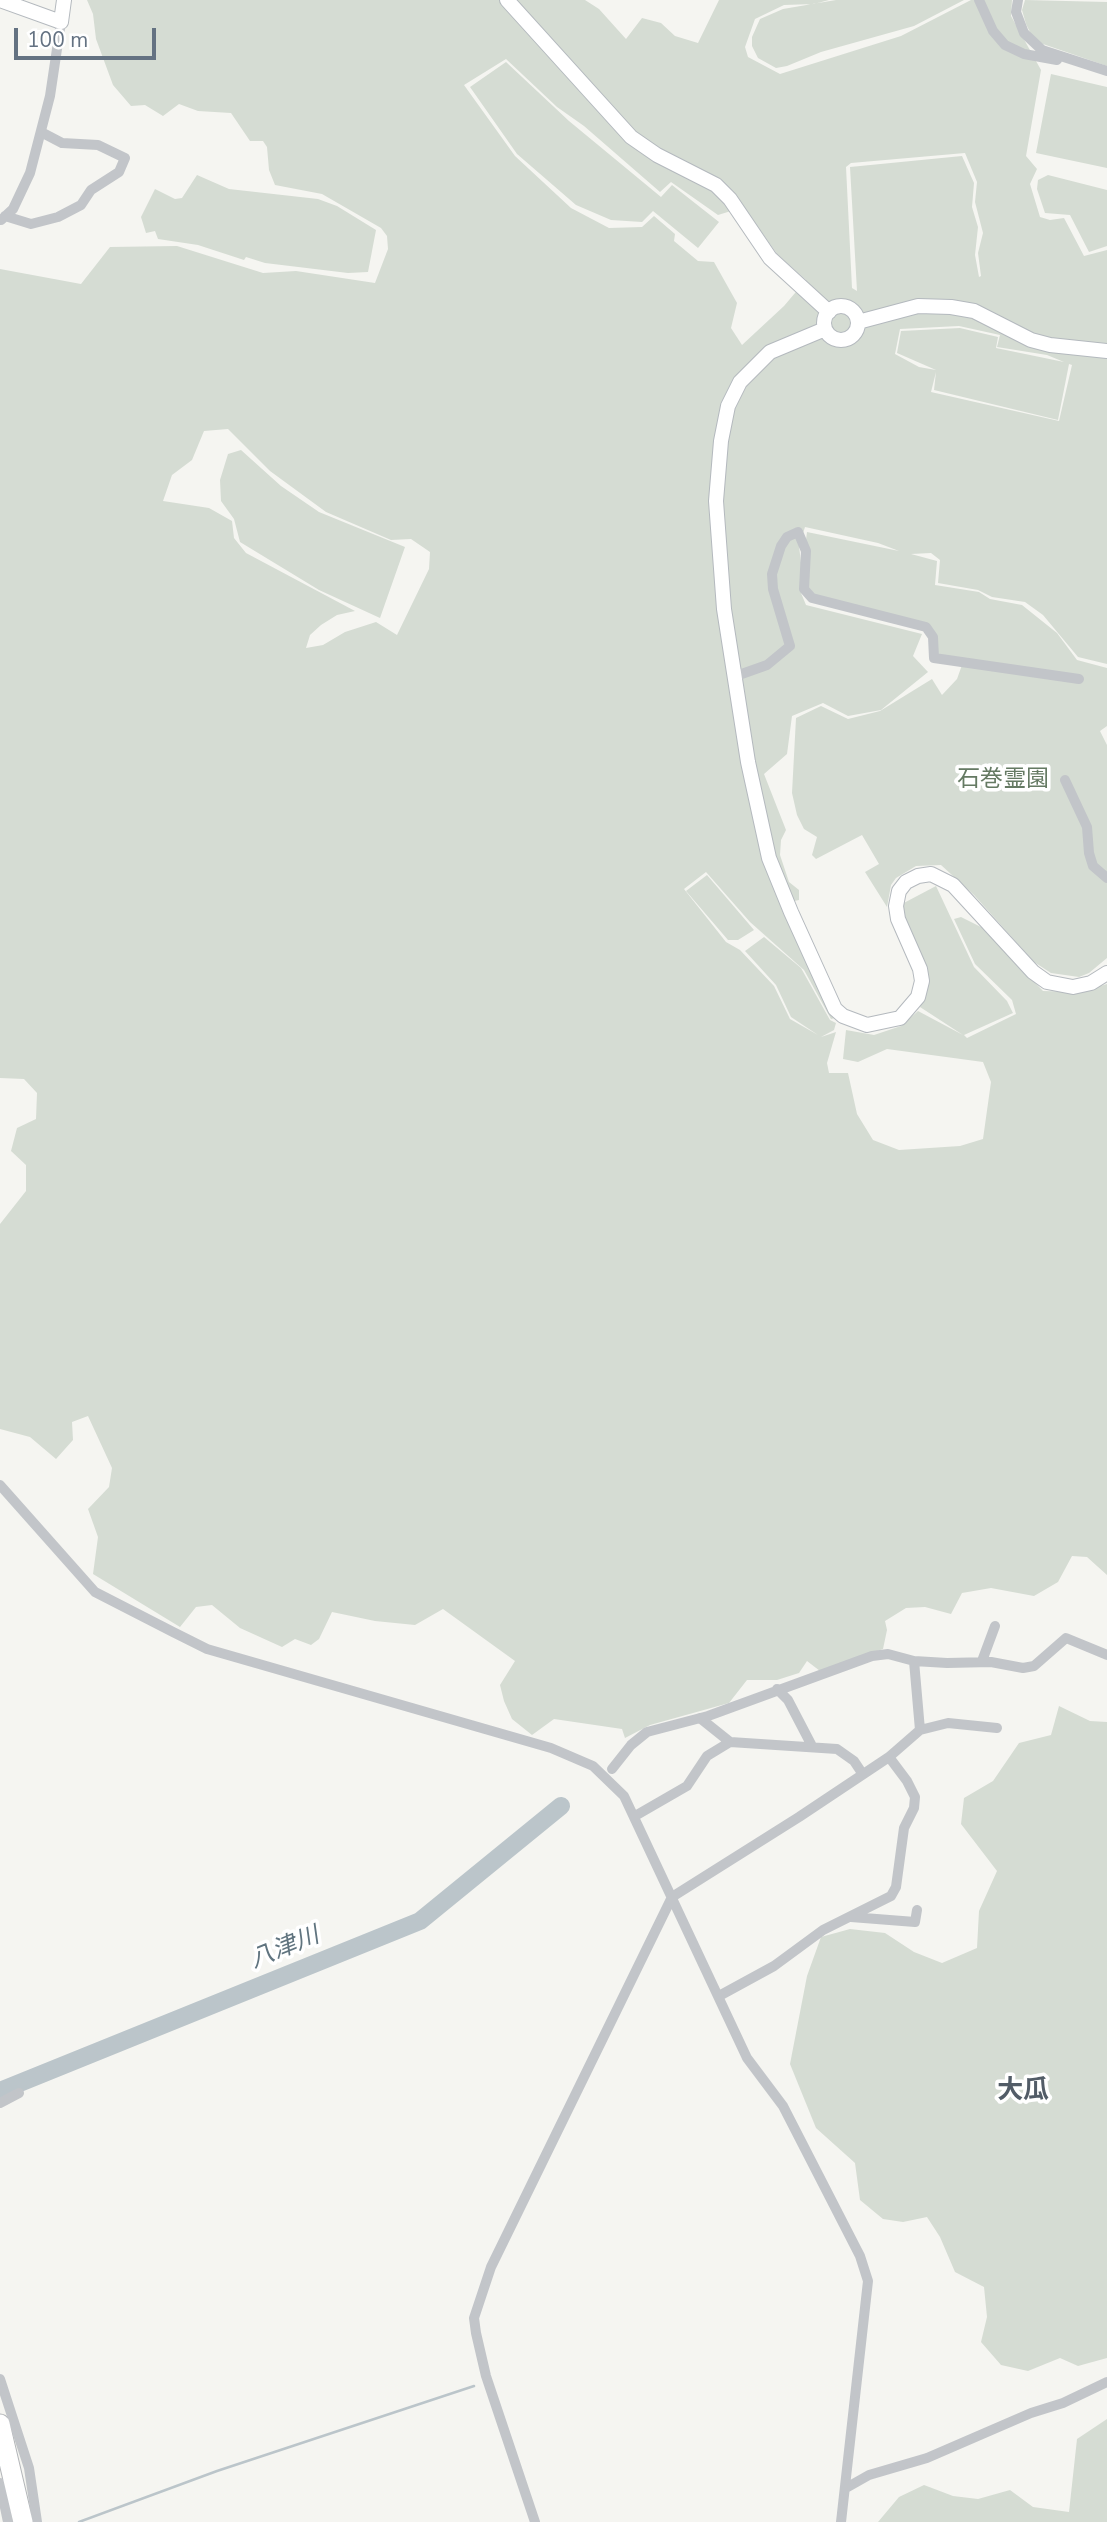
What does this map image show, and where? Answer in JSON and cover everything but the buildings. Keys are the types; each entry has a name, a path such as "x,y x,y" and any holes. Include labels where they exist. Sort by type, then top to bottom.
{"highway":[{"path":"0,2424 23,2522"}],"street":[{"path":"0,0 61,22"},
{"path":"41,132 62,143 98,145 125,158 119,172 91,190 76,209 31,224 3,219 20,196 41,132 64,0"},
{"path":"507,0 631,137 657,155 716,185 730,199 770,258 829,312"},
{"path":"979,0 993,31 1005,45 1024,54 1067,60"},
{"path":"1018,0 1016,12 1024,33 1042,50 1107,71"},
{"path":"858,322 918,306 951,307 974,311 1041,342 1107,351"},
{"path":"837,307 847,307 855,313 858,322 856,332 848,339 837,340 825,329 829,312 837,307"},
{"path":"825,329 769,352 740,382 728,405 721,441 716,501 718,554 748,762 768,858 835,1009 843,1016 867,1025 901,1018 918,997 922,981 920,969 898,919 896,906 898,891 906,882 918,876 932,874 953,885 1033,972 1048,982 1073,987 1091,983 1107,973"},
{"path":"736,676 767,665 790,646 773,589 772,574 781,546 787,537 798,533 806,551 804,589 812,598 926,627 933,637 934,658 1079,680"},
{"path":"1065,780 1087,828 1088,853 1093,866 1107,878"},
{"path":"0,1485 84,1581 112,1601 207,1649 333,1684 579,1759 593,1766 612,1783 635,1816 747,2058 783,2106 860,2256 868,2281 841,2522"},
{"path":"982,1661 995,1626"},
{"path":"612,1769 631,1745 647,1731 700,1718 872,1656 888,1654 914,1661 982,1661 1023,1668 1034,1666 1066,1637 1107,1655"},
{"path":"914,1661 920,1730"},
{"path":"777,1689 788,1700 812,1746"},
{"path":"700,1718 730,1741 837,1749 854,1761 862,1773"},
{"path":"535,2522 486,2376 474,2318 491,2267 672,1897 799,1817 889,1756 920,1730 948,1723 997,1728"},
{"path":"635,1816 687,1786 707,1756 730,1741"},
{"path":"719,1996 774,1966 823,1930 886,1902 896,1887 904,1828 914,1808 915,1797 889,1756"},
{"path":"848,1917 915,1922 917,1910"},
{"path":"0,2102 19,2093"},
{"path":"0,2379 29,2468 37,2522"},
{"path":"846,2488 869,2475 927,2458 1107,2382"},
{"path":"0,2483 8,2522"}],"green space":[{"name":"石巻霊園","path":"87,0 585,0 599,9 626,39 642,18 661,23 675,36 698,43 719,0 829,0 814,4 784,5 755,19 745,47 748,57 780,74 901,36 971,0 1012,0 1011,16 1041,70 1026,156 1037,169 1030,184 1040,217 1050,220 1064,218 1084,256 1107,250 1107,664 1078,657 1043,615 1025,602 992,597 978,590 938,583 940,560 931,553 911,554 937,561 935,585 979,592 990,599 1022,605 1057,633 1077,660 1107,668 1107,726 1100,731 1107,745 1107,958 1089,973 1079,977 1051,973 1034,962 974,895 941,865 916,866 896,878 891,885 887,907 865,872 879,864 862,835 816,859 812,855 817,837 804,829 797,815 792,793 796,718 821,706 848,719 880,711 932,679 942,695 957,679 962,665 930,661 930,638 926,631 801,593 806,605 922,634 913,656 928,672 881,710 848,716 823,703 792,716 787,754 764,774 786,830 781,840 780,855 789,882 799,890 799,900 781,904 835,1018 831,1019 804,970 750,922 706,872 684,889 726,942 740,950 774,986 790,1019 818,1035 791,1017 776,985 745,951 764,937 801,968 830,1020 836,1023 834,1030 821,1037 836,1032 827,1063 829,1073 848,1073 857,1114 873,1140 899,1150 960,1146 983,1139 991,1082 983,1062 887,1049 858,1062 843,1059 846,1030 874,1035 901,1026 918,1011 963,1035 920,1007 925,993 900,905 936,886 974,967 1007,1001 1013,1013 964,1035 967,1038 1016,1014 1012,1000 975,964 954,919 961,917 983,928 1043,991 1081,992 1107,984 1107,1575 1087,1557 1072,1556 1058,1582 1034,1596 991,1588 962,1593 951,1614 925,1607 906,1608 885,1621 887,1630 883,1649 820,1671 807,1661 799,1673 777,1680 747,1680 729,1703 650,1725 625,1738 622,1729 554,1719 532,1735 512,1719 500,1685 515,1661 443,1609 415,1625 375,1621 332,1612 319,1639 311,1645 295,1639 282,1647 240,1628 212,1605 196,1607 180,1627 93,1574 98,1537 88,1509 109,1487 112,1468 88,1416 72,1422 73,1440 56,1459 30,1437 0,1429 0,1224 26,1191 26,1165 11,1151 17,1128 36,1119 37,1093 24,1079 0,1078 0,269 81,284 110,247 177,246 263,273 296,271 375,283 388,249 387,236 381,228 322,194 275,185 269,170 267,147 263,141 250,141 231,113 198,111 179,104 163,116 145,105 131,106 113,85 96,39 93,14","holes":["506,59 557,107 584,126 660,192 671,182 718,215 744,207 777,254 806,280 784,306 742,345 731,328 737,303 714,262 698,261 674,241 675,234 654,216 642,227 609,228 571,208 515,156 464,85","965,153 977,182 975,202 983,233 978,253 981,276 979,277 975,255 978,227 972,207 974,183 962,156 850,167 857,291 852,288 846,167 851,163","959,326 1000,335 997,347 1047,355 1064,362 996,348 998,337 960,328 901,331 897,353 936,370 919,367 895,354 900,329","1069,364 1072,365 1059,421 931,392 936,372 934,390 1058,420","228,429 270,471 326,512 391,540 411,539 430,552 429,569 397,635 376,622 345,632 323,645 306,648 310,635 321,625 337,615 355,611 246,553 234,538 232,521 209,508 163,501 172,475 192,460 204,431","805,527 878,543 899,551 807,532 802,571 799,546"]},
{"path":"836,0 964,0 914,26 821,52 787,66 776,68 758,58 752,46 752,37 760,19 783,9"},
{"path":"1025,0 1107,2 1107,66 1040,43 1032,36 1026,24 1022,10"},
{"path":"506,62 569,121 661,197 672,185 719,222 698,248 653,211 642,222 611,220 576,205 517,154 470,87"},
{"path":"1051,74 1107,87 1107,168 1036,153"},
{"path":"197,175 229,189 318,199 337,206 376,230 368,272 348,273 265,263 246,257 244,260 198,245 158,239 155,231 146,233 141,217 155,189 175,199 182,198"},
{"path":"1048,175 1107,190 1107,246 1089,252 1070,215 1045,213 1037,189 1038,180"},
{"path":"241,450 281,486 319,512 405,547 380,618 319,590 240,542 234,519 221,501 220,480 228,454"},
{"path":"707,875 754,930 738,940 728,940 686,891"},
{"path":"1059,1706 1090,1721 1107,1722 1107,2358 1078,2366 1060,2358 1028,2371 1001,2365 981,2342 987,2317 984,2287 955,2272 940,2237 927,2217 903,2222 883,2219 860,2200 855,2163 816,2128 790,2064 807,1976 821,1937 850,1929 885,1933 914,1952 942,1963 977,1948 979,1911 997,1871 961,1824 964,1798 993,1781 1019,1743 1051,1735"},
{"path":"1107,2419 1107,2522 878,2522 899,2497 924,2485 953,2496 978,2499 1010,2490 1033,2507 1069,2512 1077,2439"}],"waterway":[{"name":"八津川","path":"0,2091 420,1921 561,1806"},
{"path":"79,2522 217,2471 474,2386"}],"district":[{"name":"大瓜","path":"1023,2092"}]}
